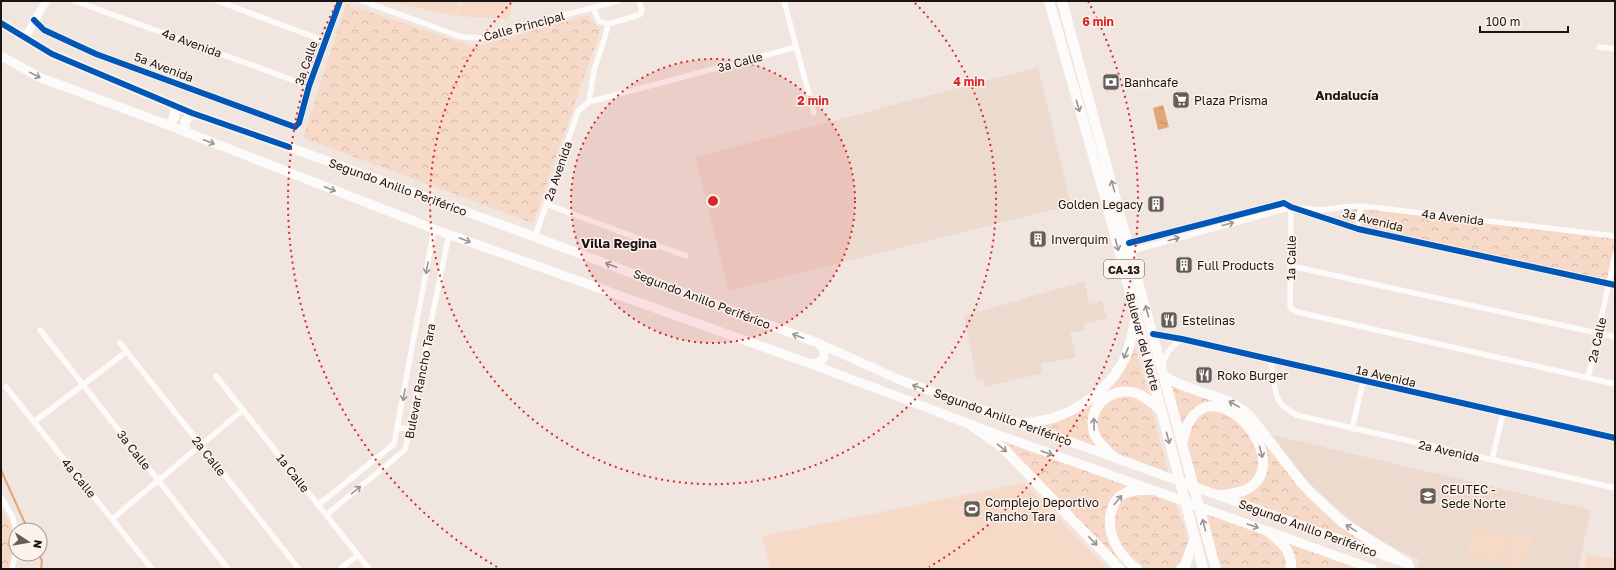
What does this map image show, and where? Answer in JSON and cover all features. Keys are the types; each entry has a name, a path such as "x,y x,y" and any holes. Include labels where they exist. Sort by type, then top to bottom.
{"highway":[{"name":"Bulevar del Norte","path":"1049,1 1106,201 1203,569"},
{"path":"1053,1 1072,74 1071,79"},
{"name":"Bulevar del Norte","path":"1062,1 1216,567"},
{"path":"1069,1 1091,84 1089,101"},
{"path":"1020,424 1052,418 1073,410 1092,399 1122,364 1129,346 1136,316"},
{"path":"1163,373 1177,384 1228,400 1239,406 1249,415 1301,482 1322,504 1342,522 1409,567"},
{"path":"1113,456 1103,447 1095,435 1093,424 1095,411 1100,401 1112,394 1124,391 1135,393 1144,397 1161,410"},
{"path":"1182,443 1188,424 1196,412 1207,407 1219,407 1233,413 1246,423 1254,434 1260,447 1263,459 1262,470 1258,478 1252,486 1234,494 1214,494"},
{"path":"970,426 1003,448 1120,569"},
{"path":"1137,569 1120,553 1113,539 1110,526 1110,514 1114,503 1123,494 1134,490 1151,490"},
{"path":"1269,532 1283,543 1289,551 1291,569"},
{"path":"1181,569 1185,564 1195,538"}],"main road":[{"name":"Segundo Anillo Periférico","path":"1,23 52,54 192,114 289,147 535,237 818,343 900,380 1113,456 1409,567"},
{"name":"Segundo Anillo Periférico","path":"1,56 40,77 168,125 434,229 811,364 923,406 970,426 1373,569"},
{"path":"168,125 175,117 174,106"},
{"path":"186,133 185,122 192,114"},
{"path":"811,364 819,363 824,357 824,349 818,343"}],"street":[{"path":"25,38 46,1"},
{"name":"4a Avenida","path":"75,1 309,86"},
{"path":"218,1 325,41"},
{"name":"3a Calle","path":"291,126 295,127 299,123 309,86 340,1"},
{"name":"Calle Principal","path":"362,1 462,37 475,39 502,34 557,17 618,1"},
{"path":"593,8 599,21 608,24 639,15 642,10 639,1"},
{"path":"784,1 814,113"},
{"name":"5a Avenida","path":"34,20 44,30 96,54 291,126"},
{"path":"589,102 594,70 608,24"},
{"name":"3a Calle","path":"583,106 589,102 796,47"},
{"path":"1599,47 1615,49"},
{"name":"2a Avenida","path":"535,237 578,111 583,106"},
{"path":"546,204 686,256"},
{"path":"1358,229 1358,217 1362,206"},
{"name":"4a Avenida","path":"1291,207 1322,210 1362,206 1615,236"},
{"path":"1130,247 1291,207"},
{"name":"3a Avenida","path":"1291,207 1358,229 1612,284"},
{"name":"1a Calle","path":"1291,207 1290,306 1297,312 1588,378"},
{"name":"Bulevar Rancho Tara","path":"318,505 394,444 434,229"},
{"name":"Bulevar Rancho Tara","path":"326,515 405,450 449,234"},
{"name":"2a Calle","path":"1588,378 1598,333 1612,284 1615,255"},
{"path":"1291,266 1615,337"},
{"name":"3a Calle","path":"40,330 228,569"},
{"name":"1a Avenida","path":"1153,334 1182,339 1363,382 1615,438"},
{"path":"1163,373 1168,351 1174,344 1182,339"},
{"name":"2a Calle","path":"120,344 299,569"},
{"path":"34,422 126,352"},
{"name":"2a Avenida","path":"1271,360 1279,400 1285,408 1296,415 1615,488"},
{"name":"1a Calle","path":"216,376 369,569"},
{"path":"1588,378 1615,384"},
{"path":"1352,429 1363,382"},
{"name":"4a Calle","path":"6,387 152,569"},
{"path":"112,519 243,410"},
{"path":"1492,460 1503,413"},
{"path":"398,427 410,430"},
{"path":"1,497 14,522"},
{"path":"340,569 358,555"}],"shaded area":[{"path":"1038,67 1071,205 729,291 695,157"},
{"path":"1085,281 1089,305 1102,300 1107,318 1084,324 1085,330 1070,333 1076,357 1041,364 1042,373 985,387 984,379 977,381 964,316"},
{"name":"CEUTEC - Sede Norte","path":"1272,435 1591,510 1578,569 1417,569 1420,560 1368,535 1308,483"}],"green space":[{"path":"384,1 459,1 456,16"},
{"path":"461,1 513,1 509,19 458,16"},
{"path":"346,4 475,47 589,15 592,22 601,29 533,223 303,138"},
{"path":"1362,206 1615,237 1615,255 1609,283 1330,220"},
{"path":"1133,342 1150,397 1125,389 1091,415 1099,447 1033,424 1092,402"},
{"path":"1171,383 1238,409 1339,523 1365,545 1233,496 1264,471 1249,422 1205,405 1184,431"},
{"path":"1114,396 1134,396 1151,406 1168,472 1112,451 1104,445 1095,425 1097,412"},
{"path":"1208,410 1219,410 1244,425 1258,448 1259,469 1250,484 1221,492 1198,483 1186,441 1197,415"},
{"path":"991,435 1136,487 1130,488 1107,521 1132,569 1123,569"},
{"name":"Complejo Deportivo Rancho Tara","path":"1024,483 1108,569 771,569 762,536"},
{"path":"1148,492 1176,502 1191,551 1177,569 1142,569 1136,565 1123,551 1113,526 1118,504 1124,498"},
{"path":"1,509 9,522 8,522 8,562 15,562 15,569 1,569"},
{"path":"1206,512 1268,534 1282,546 1288,569 1222,569 1219,564"},
{"path":"1474,526 1510,535 1502,564 1467,557"},
{"path":"1513,533 1532,537 1524,569 1505,567"},
{"path":"1285,541 1356,567 1359,569 1293,569"},
{"path":"1587,554 1615,559 1615,569 1584,569"}],"water":[{"path":"1163,105 1169,127 1158,130 1153,108"}],"waterway":[{"path":"1,470 24,522"},
{"path":"41,569 42,562"}],"cycle path":[{"path":"34,20 44,30 96,54 295,127 299,123 309,86 340,1"},
{"path":"1,23 52,54 192,113 289,147"},
{"path":"1129,243 1284,203 1291,207 1358,229 1615,285"},
{"path":"1153,334 1182,339 1615,438"}],"place":[{"name":"Banhcafe","path":"1111,82"},
{"name":"Plaza Prisma","path":"1181,100"},
{"name":"Golden Legacy","path":"1156,204"},
{"name":"Inverquim","path":"1038,239"},
{"name":"Full Products","path":"1184,265"},
{"name":"Estelinas","path":"1169,320"},
{"name":"Roko Burger","path":"1204,375"},
{"name":"CEUTEC - Sede Norte","path":"1428,496"},
{"name":"Complejo Deportivo Rancho Tara","path":"972,509"}],"district":[{"name":"Andalucía","path":"1347,95"},
{"name":"Villa Regina","path":"619,243"}]}
